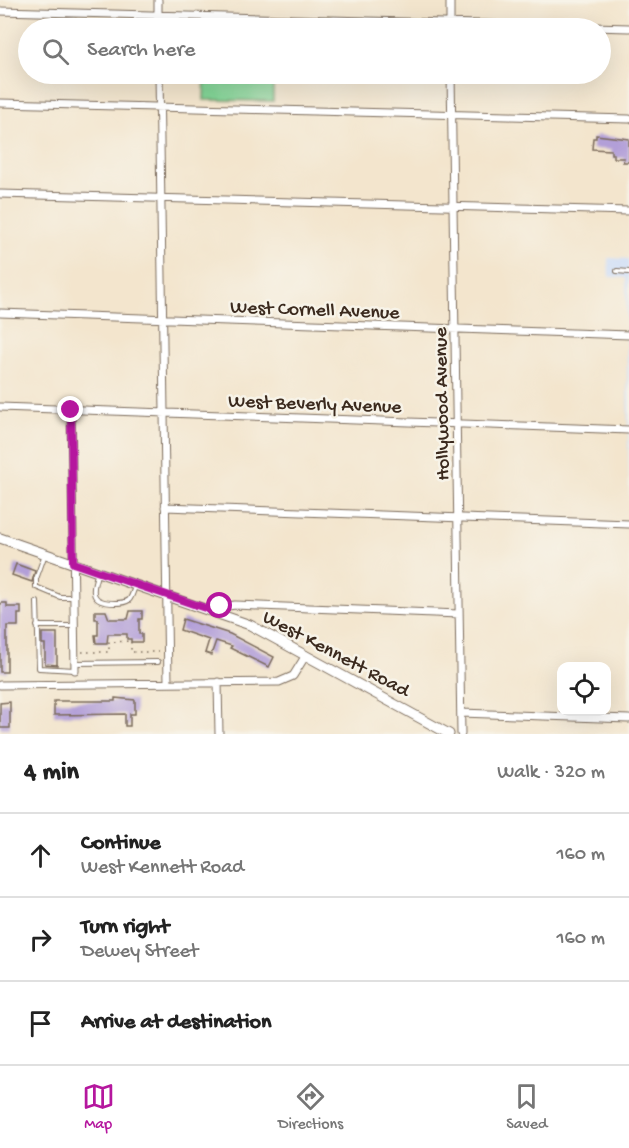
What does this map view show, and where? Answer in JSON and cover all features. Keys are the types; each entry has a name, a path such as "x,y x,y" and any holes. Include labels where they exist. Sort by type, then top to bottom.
{"street":[{"path":"158,0 158,15"},
{"path":"450,0 450,18"},
{"path":"0,11 238,18"},
{"path":"611,28 629,28"},
{"path":"159,84 168,683"},
{"name":"Hollywood Avenue","path":"451,84 461,734"},
{"path":"0,103 629,119"},
{"path":"0,194 629,211"},
{"name":"West Cornell Avenue","path":"0,313 629,335"},
{"name":"West Beverly Avenue","path":"0,407 629,430"},
{"path":"71,410 75,666"},
{"path":"165,507 629,524"},
{"name":"West Kennett Road","path":"0,538 250,625 450,734"},
{"path":"208,609 235,605 459,614"},
{"path":"0,685 284,681 295,674 306,655"},
{"path":"218,682 219,734"},
{"path":"461,713 629,720"}],"lane":[{"path":"617,271 629,272"},
{"path":"45,553 36,579 36,587 60,597 74,597"},
{"path":"98,572 93,591 95,597 102,602 127,601 135,584"},
{"path":"37,602 39,668 42,670 75,666 158,663"},
{"path":"38,626 74,626"}],"path":[{"path":"81,652 109,652 109,642 130,641 131,652 158,652"}],"shaded area":[{"path":"608,258 629,259 629,498 626,278 609,277"}],"green space":[{"path":"205,84 273,84 273,101 204,100"}],"building":[{"path":"596,135 629,139 629,162 623,162 624,158 614,158 611,150 592,149 593,138 596,138"},
{"path":"16,564 35,571 32,582 12,575"},
{"path":"7,603 7,607 21,607 21,614 18,614 18,626 7,626 7,672 0,672 0,605"},
{"path":"95,611 106,611 109,619 128,619 130,611 142,611 142,619 139,619 139,634 142,634 142,642 131,642 131,639 127,639 127,634 108,634 107,643 96,643 98,619 95,619"},
{"path":"183,619 230,634 274,657 269,667 230,648 232,646 216,641 211,655 205,653 209,640 180,630"},
{"path":"42,633 57,633 57,665 45,664 45,644 42,644"},
{"path":"115,698 135,700 135,714 130,714 130,726 125,726 125,714 54,715 54,701 115,701"},
{"path":"10,702 10,728 0,728 0,703"}],"route":[{"path":"71,410 73,563 208,609 220,606"}]}
